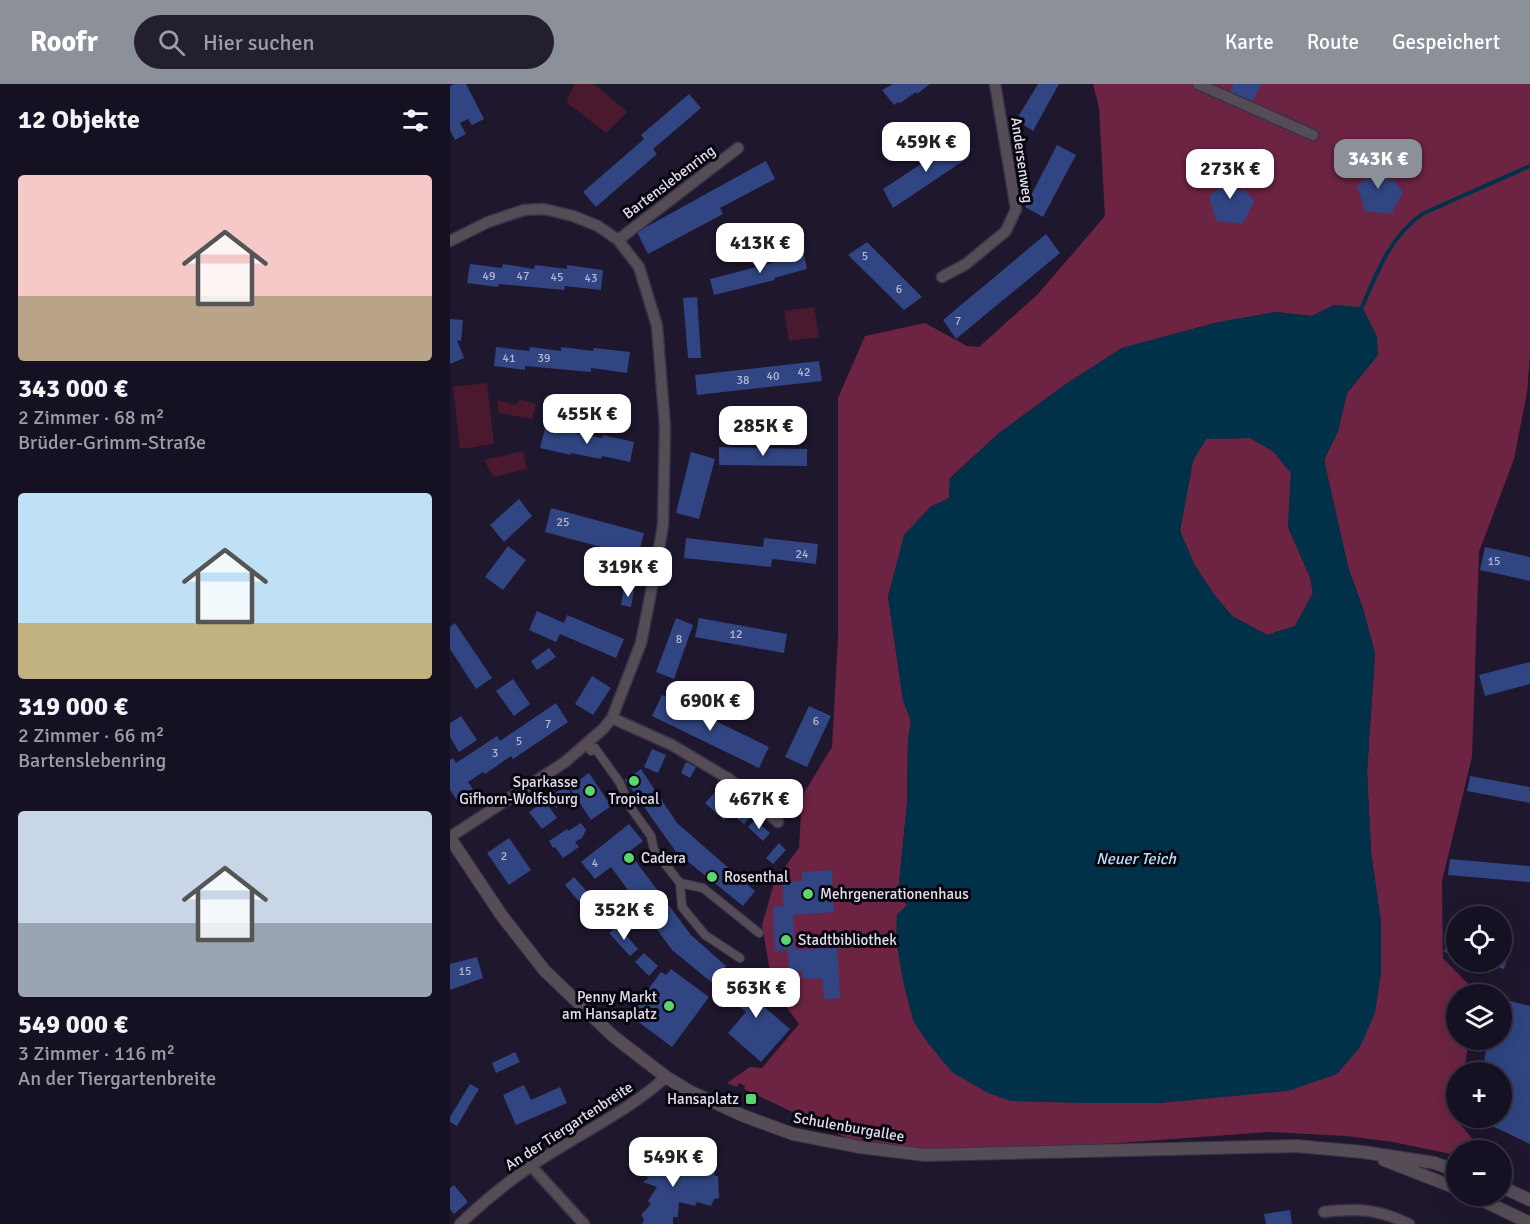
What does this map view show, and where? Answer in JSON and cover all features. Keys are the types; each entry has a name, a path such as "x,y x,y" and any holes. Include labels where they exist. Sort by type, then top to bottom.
{"street":[{"name":"Andersenweg","path":"942,277 966,264 1006,231 1016,209 995,84"},
{"path":"1198,84 1313,135"},
{"name":"Bartenslebenring","path":"618,240 738,148"},
{"name":"Bartenslebenring","path":"450,241 488,222 524,210 544,209 573,216 598,226 618,240 639,267 657,326 665,427 663,525 656,567 641,643 612,718 586,745 565,762 450,837"},
{"path":"612,718 672,745 729,779 778,822"},
{"path":"586,745 591,751 595,748 620,783 631,808 651,836 654,850 680,883 682,907 705,935 740,958"},
{"name":"Schulenburgallee","path":"450,837 502,916 545,971 614,1036 666,1077 689,1091 744,1116 793,1134 859,1147 925,1155 1296,1146 1363,1152 1435,1163 1446,1167"},
{"path":"680,883 703,888 759,933"},
{"name":"An der Tiergartenbreite","path":"460,1224 531,1166 651,1091 666,1077"},
{"name":"Schulenburgallee","path":"1363,1152 1446,1184"},
{"path":"531,1166 584,1224"},
{"path":"1512,1192 1530,1200"},
{"path":"1494,1206 1530,1223"},
{"path":"1324,1212 1354,1209 1383,1214 1409,1224"}],"shaded area":[{"path":"575,84 594,84 627,112 606,133 566,102"},
{"path":"1093,84 1530,84 1530,355 1527,393 1514,459 1479,552 1472,757 1442,881 1443,958 1446,961 1446,972 1457,972 1468,984 1446,984 1446,1050 1467,1050 1466,1062 1446,1062 1446,1128 1463,1128 1474,1140 1446,1140 1446,1153 1393,1142 1346,1136 1269,1132 1104,1144 924,1149 847,1138 744,1089 745,1086 739,1083 737,1087 727,1083 750,1067 762,1068 799,1024 773,989 762,925 775,880 799,848 802,796 832,747 838,637 838,398 865,336 925,323 967,346 979,347 1037,295 1105,216 1099,108","holes":["1334,305 1378,355 1347,393 1338,431 1324,460 1348,567 1364,612 1375,654 1367,771 1371,852 1381,923 1220,1095 1159,1103 914,1022 901,969 897,929 897,915 907,905 898,894 907,803 908,740 911,721 903,700 888,596 930,507 949,498 950,478 999,433 1069,382 1122,348 1219,322 1276,312 1312,316"]},
{"path":"814,307 819,337 789,341 784,311"},
{"path":"487,383 494,444 460,449 453,387"},
{"path":"520,399 536,404 532,419 499,413 497,400 516,405"},
{"path":"1250,438 1273,451 1291,473 1288,527 1310,577 1313,593 1295,626 1267,635 1232,616 1215,596 1194,564 1180,531 1193,460 1206,439"},
{"path":"523,451 527,469 493,477 484,460"}],"water":[{"name":"Neuer Teich","path":"1334,305 1362,307 1377,336 1378,355 1347,393 1338,431 1324,460 1348,567 1364,612 1375,654 1367,771 1371,852 1381,923 1381,973 1375,1013 1360,1047 1337,1074 1288,1091 1159,1103 1011,1101 988,1093 952,1072 914,1022 896,941 897,915 907,905 898,895 907,803 908,740 911,722 903,700 888,596 904,535 930,507 949,498 950,479 999,433 1069,382 1122,348 1219,322 1276,312 1312,316","holes":["1250,438 1273,451 1291,473 1288,527 1310,577 1313,593 1295,626 1267,635 1232,616 1215,596 1194,564 1180,531 1193,461 1206,439"]}],"building":[{"path":"466,84 484,119 472,125 468,119 460,123 466,134 455,140 450,130 450,86"},
{"path":"893,84 930,84 917,94 916,92 894,105 882,90"},
{"path":"1038,84 1059,84 1033,131 1016,120"},
{"path":"1234,84 1261,84 1252,102 1230,92"},
{"path":"689,94 701,108 653,149 657,154 596,207 583,192 644,139 641,135"},
{"path":"959,139 969,157 893,208 883,189"},
{"path":"1057,145 1076,155 1043,217 1025,207"},
{"path":"1369,154 1390,182 1393,179 1403,192 1391,214 1365,211 1357,186 1372,175 1361,160"},
{"path":"766,161 775,179 720,208 723,214 648,254 637,232"},
{"path":"1221,164 1241,192 1245,189 1254,202 1242,224 1216,221 1209,196 1224,185 1213,170"},
{"path":"1046,234 1060,253 956,339 943,320"},
{"path":"867,242 922,297 904,310 848,255"},
{"path":"803,251 807,269 774,278 775,280 714,295 710,279 772,263 771,259"},
{"path":"470,264 502,268 503,264 534,269 535,265 567,269 567,265 603,270 601,290 565,286 564,290 499,284 498,287 467,283"},
{"path":"697,297 701,358 688,358 683,298"},
{"path":"450,319 463,320 461,341 457,340 464,358 450,364"},
{"path":"496,347 529,351 530,347 561,351 561,347 630,352 627,373 591,368 591,372 525,366 525,370 494,366"},
{"path":"819,361 822,381 697,395 695,375"},
{"path":"545,428 602,438 603,435 634,442 630,462 602,456 601,459 571,453 571,455 540,448"},
{"path":"719,447 807,449 807,466 719,465"},
{"path":"691,452 715,459 699,519 676,513"},
{"path":"519,499 532,516 504,542 490,525"},
{"path":"551,508 644,533 638,557 545,532"},
{"path":"686,538 763,547 764,538 818,544 816,564 772,559 771,567 684,558"},
{"path":"508,546 526,560 503,590 485,577"},
{"path":"1485,547 1530,557 1530,581 1480,570"},
{"path":"624,588 634,590 631,607 621,605"},
{"path":"537,611 564,623 567,615 624,639 616,658 560,634 556,642 529,630"},
{"path":"676,618 693,625 674,679 656,672"},
{"path":"699,618 787,634 784,653 695,637"},
{"path":"455,623 492,678 476,689 450,649 450,627"},
{"path":"549,648 556,657 537,670 531,661"},
{"path":"1530,662 1530,684 1485,696 1479,675"},
{"path":"592,676 611,688 593,715 575,704"},
{"path":"513,679 530,704 514,716 496,691"},
{"path":"662,695 769,747 759,768 652,716"},
{"path":"556,703 568,722 513,759 511,756 485,774 483,772 468,782 473,789 457,800 450,790 450,760 453,758 456,763 497,736 500,741"},
{"path":"809,706 831,716 807,767 785,757"},
{"path":"461,716 477,740 459,752 450,737 450,723"},
{"path":"652,749 666,755 658,773 644,767"},
{"path":"686,762 696,767 690,778 681,773"},
{"path":"641,769 677,823 755,891 743,906 676,852 625,780"},
{"path":"589,773 611,806 591,820 569,787"},
{"path":"1470,776 1530,787 1530,803 1467,791"},
{"path":"566,786 573,796 556,808 549,797"},
{"path":"718,789 736,806 724,820 705,803"},
{"path":"545,801 557,818 542,829 529,812"},
{"path":"742,810 750,817 744,824 735,817"},
{"path":"755,820 770,833 763,841 748,827"},
{"path":"581,823 586,830 582,838 575,842 579,847 563,858 549,841"},
{"path":"629,824 643,841 629,852 691,935 726,966 721,972 725,976 716,986 672,950 611,867 595,879 581,862"},
{"path":"509,838 531,870 509,885 487,853"},
{"path":"779,843 786,850 773,864 766,858"},
{"path":"1450,859 1530,866 1530,882 1448,875"},
{"path":"832,870 834,912 793,915 795,950 837,947 840,998 824,999 822,978 802,979 802,971 789,972 788,950 775,951 773,907 784,906 782,882 802,881 802,872"},
{"path":"574,877 592,897 582,905 565,885"},
{"path":"595,901 609,917 601,924 587,909"},
{"path":"618,926 638,949 630,956 609,933"},
{"path":"644,953 658,966 649,976 635,962"},
{"path":"477,957 483,978 450,990 450,964"},
{"name":"Penny Markt am Hansaplatz","path":"671,969 709,997 672,1047 629,1015 661,972 666,975"},
{"path":"753,969 771,984 756,1000 790,1029 761,1062 728,1033 746,1012 729,997"},
{"path":"1512,1002 1530,1006 1530,1144 1496,1128 1512,1128 1512,1062 1484,1062 1486,1050 1512,1050"},
{"path":"515,1052 520,1062 496,1073 492,1063"},
{"path":"470,1084 479,1089 457,1126 450,1122 450,1117"},
{"path":"524,1085 531,1100 560,1087 567,1103 516,1125 503,1095"},
{"path":"651,1146 655,1151 661,1149 664,1165 669,1161 671,1176 684,1170 685,1175 698,1171 699,1176 713,1170 715,1176 718,1176 719,1198 714,1199 711,1206 697,1202 695,1206 679,1202 678,1217 673,1217 673,1224 642,1224 644,1219 641,1215 651,1204 648,1201 657,1187 643,1182 649,1178 633,1170 637,1165 633,1160"},
{"path":"454,1185 468,1202 454,1214 450,1209 450,1188"},
{"path":"1290,1210 1292,1224 1266,1224 1264,1214"}],"waterway":[{"path":"1362,307 1386,256 1401,233 1411,223 1422,214 1530,166"}],"place":[{"name":"Tropical","path":"634,781"},
{"name":"Sparkasse Gifhorn-Wolfsburg","path":"590,791"},
{"name":"Cadera","path":"629,858"},
{"name":"Rosenthal","path":"712,877"},
{"name":"Mehrgenerationenhaus","path":"808,894"},
{"name":"Stadtbibliothek","path":"786,940"},
{"name":"Penny Markt am Hansaplatz","path":"669,1006"},
{"name":"Hansaplatz","path":"751,1099"}]}
